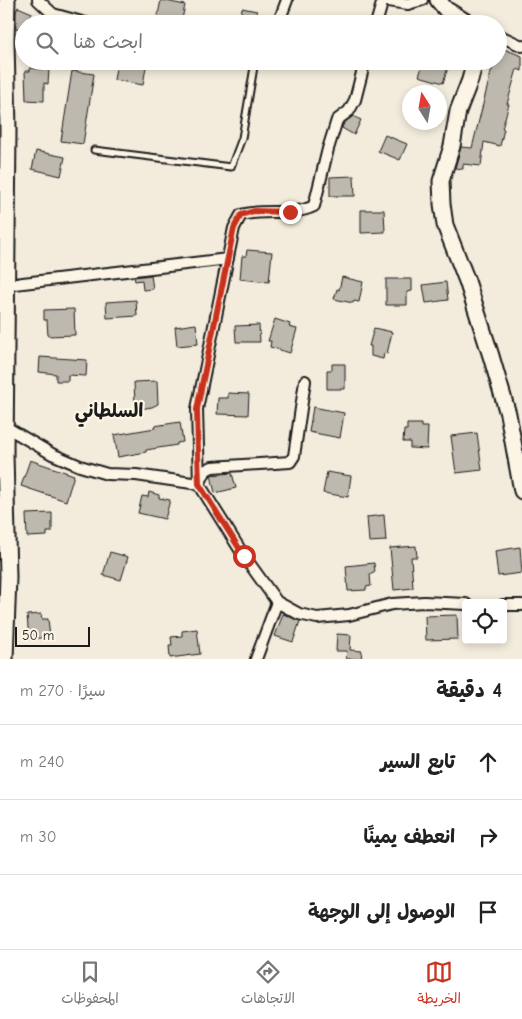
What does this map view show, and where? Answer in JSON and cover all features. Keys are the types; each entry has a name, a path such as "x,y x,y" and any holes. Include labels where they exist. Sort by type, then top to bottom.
{"main road":[{"path":"5,659 8,577 6,427 7,0"},
{"path":"441,3 451,15"},
{"path":"473,70 458,111 452,146 441,181 444,225 467,282 491,356 508,414 522,491"}],"street":[{"path":"38,0 58,15"},
{"path":"281,15 287,0"},
{"path":"379,15 383,0 408,4 422,0"},
{"path":"441,3 460,15"},
{"path":"507,39 522,46"},
{"path":"362,70 349,111 337,120 314,206 306,210 290,212 254,211 241,215 232,235 197,409 199,484 244,556 277,602 299,614 317,618 349,615 392,604 424,602 462,604"},
{"path":"6,285 228,259"},
{"path":"199,484 206,470 212,467 290,462 294,456 305,381"},
{"path":"6,427 52,454 107,474 145,476 199,484"},
{"path":"256,659 277,602"},
{"path":"507,605 522,605"}],"lane":[{"path":"94,150 231,167 242,138 253,70"}],"building":[{"path":"161,0 185,5 183,15 158,15"},
{"path":"18,7 32,13 31,15 16,15"},
{"path":"242,8 257,11 256,15 241,15"},
{"path":"507,50 522,56 522,71 517,69 507,104 509,104 502,129 504,129 500,146 484,142 481,166 463,164 463,169 455,168 461,147 472,148 492,70 507,70"},
{"path":"49,70 48,84 44,83 44,101 26,100 25,71"},
{"path":"116,70 146,70 143,85 114,80"},
{"path":"421,70 447,70 443,83 419,76"},
{"path":"72,71 94,74 83,144 61,141"},
{"path":"353,116 361,120 354,135 342,128 344,123"},
{"path":"385,135 407,144 400,160 378,151"},
{"path":"36,151 65,157 61,176 32,169"},
{"path":"354,176 355,196 330,196 330,177"},
{"path":"361,210 384,210 385,232 361,233"},
{"path":"247,250 272,252 269,282 240,279 242,256 246,256"},
{"path":"151,275 153,289 143,290 142,280 135,281 134,277"},
{"path":"342,277 363,282 359,302 354,301 353,303 334,299 337,289 339,290"},
{"path":"386,279 412,279 412,291 407,292 407,305 386,305"},
{"path":"446,282 448,300 426,303 423,285"},
{"path":"136,300 137,316 107,318 106,302"},
{"path":"74,309 75,335 48,336 47,320 44,320 44,310"},
{"path":"275,319 290,324 289,327 297,329 290,353 270,347 271,341 268,341"},
{"path":"196,324 198,344 177,346 175,327"},
{"path":"259,325 260,342 236,342 235,326"},
{"path":"374,328 392,332 387,354 384,353 383,359 371,356 371,346 369,346"},
{"path":"40,357 87,360 86,376 68,375 68,381 56,381 56,374 39,372"},
{"path":"332,364 345,364 345,389 327,389 327,370 332,370"},
{"path":"157,381 158,404 140,409 135,405 134,382"},
{"path":"228,393 249,394 248,415 217,414 218,398 228,398"},
{"path":"313,407 344,413 340,438 309,432"},
{"path":"180,422 183,442 177,443 177,445 118,457 114,435"},
{"path":"407,424 421,424 421,427 428,427 427,449 410,448 410,442 403,442 404,430 407,430"},
{"path":"477,433 482,470 456,473 451,436"},
{"path":"30,460 74,475 66,501 21,486"},
{"path":"327,472 351,476 348,497 323,493"},
{"path":"232,473 236,488 215,493 211,475"},
{"path":"149,492 159,495 159,498 170,500 165,519 138,513 142,496 148,497"},
{"path":"52,513 52,532 47,532 47,536 27,537 26,514"},
{"path":"384,515 386,541 369,542 367,517"},
{"path":"416,546 417,557 411,557 413,588 394,590 390,548"},
{"path":"520,547 522,573 498,576 495,551"},
{"path":"110,552 128,557 121,580 103,575"},
{"path":"374,563 375,572 370,575 371,586 366,587 366,590 348,591 346,566"},
{"path":"41,614 42,619 48,619 50,637 29,639 27,615"},
{"path":"283,614 300,621 293,642 275,636"},
{"path":"457,615 458,639 426,640 425,616"},
{"path":"197,629 200,654 170,658 169,645 172,645 171,637 182,636 182,631"},
{"path":"337,634 351,635 350,650 362,651 361,659 346,659 347,651 336,651"}],"district":[{"name":"السلطاني","path":"109,411"}],"route":[{"path":"244,556 199,484 197,409 234,228 241,215 254,211 290,212"}]}
